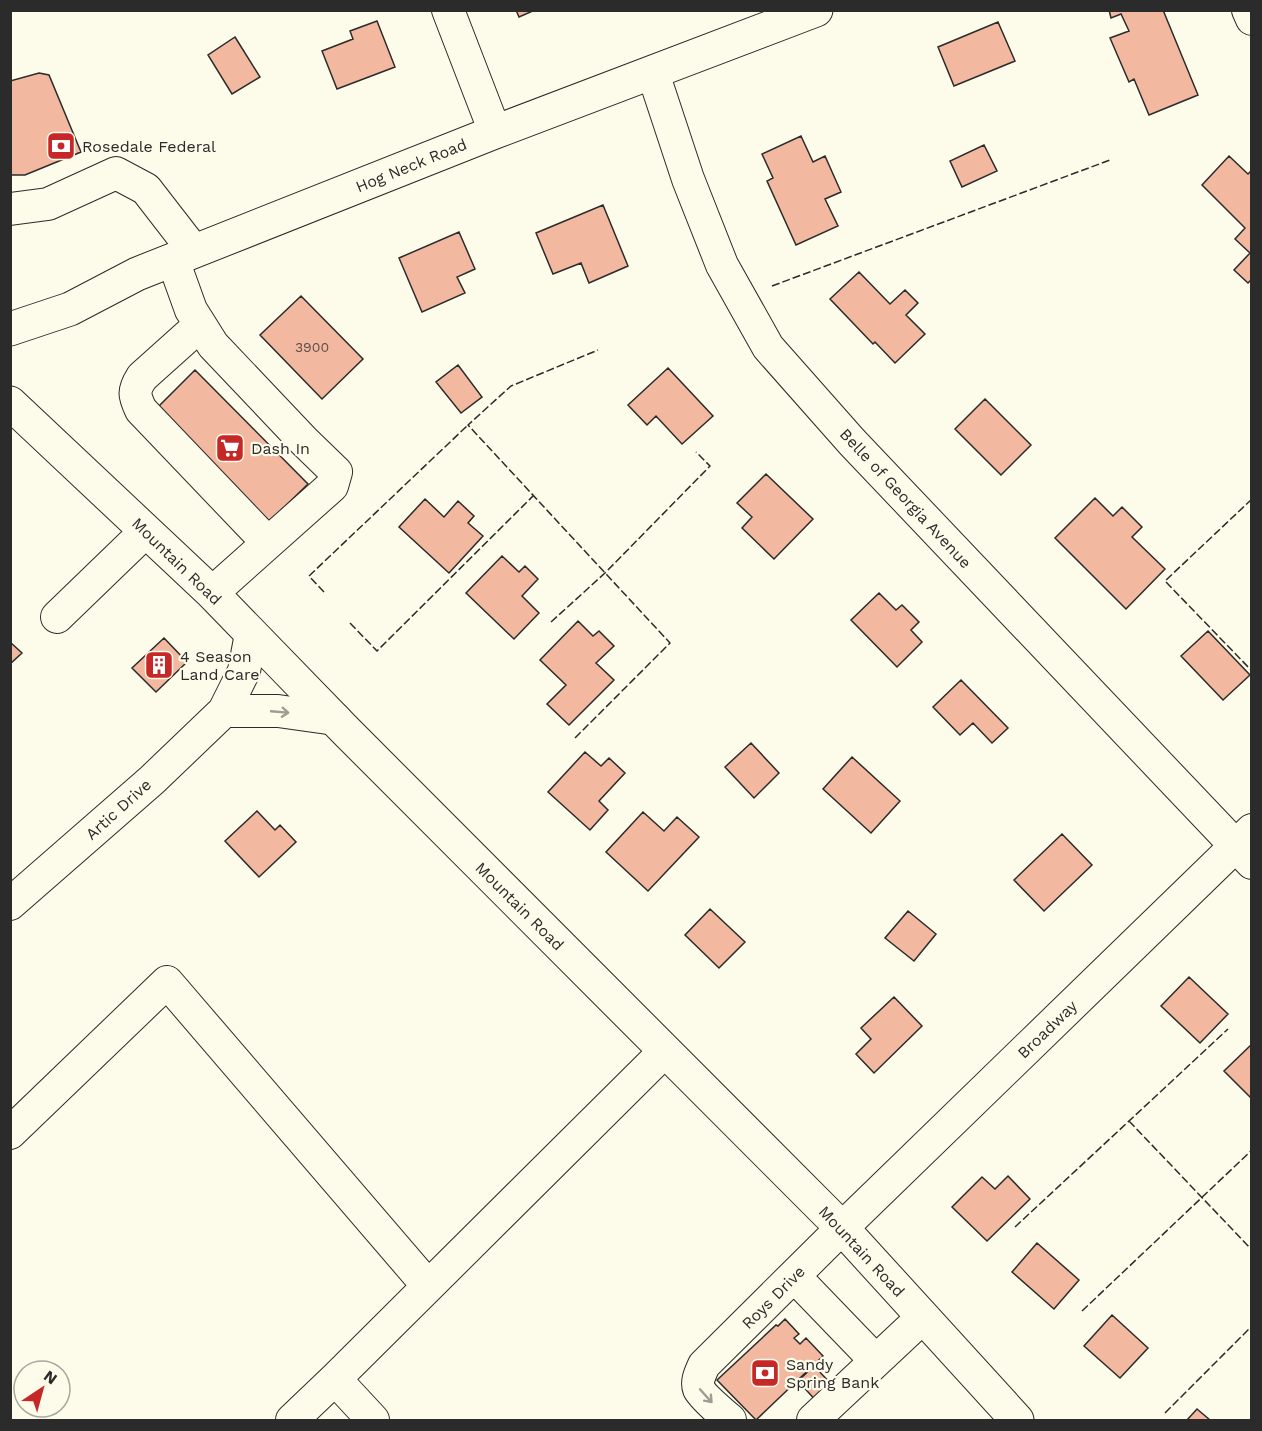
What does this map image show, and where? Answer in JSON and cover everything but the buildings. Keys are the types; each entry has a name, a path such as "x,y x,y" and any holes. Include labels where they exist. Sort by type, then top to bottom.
{"main road":[{"name":"Hog Neck Road","path":"10,329 70,309 137,274 495,132 816,10"},
{"name":"Mountain Road","path":"10,404 212,593 842,1228 1017,1420"}],"street":[{"path":"448,10 495,132"},
{"path":"1248,10 1251,19"},
{"name":"Belle of Georgia Avenue","path":"653,73 688,180 722,265 768,347 860,450 1246,846"},
{"path":"10,209 48,204 116,172 146,189 183,256 192,310 213,345 336,472 333,486 212,593"},
{"path":"200,325 142,377 136,386 135,397 141,410 268,543"},
{"path":"57,617 146,531"},
{"name":"Artic Drive","path":"10,904 152,780 224,711 244,672 251,634"},
{"path":"224,711 278,711 335,719"},
{"name":"Broadway","path":"842,1228 1246,846"},
{"path":"10,1133 167,982 428,1286"},
{"path":"292,1420 665,1051"},
{"name":"Roys Drive","path":"730,1420 699,1390 698,1382 704,1365 842,1228"},
{"path":"794,1276 876,1361"},
{"path":"813,1420 923,1317"},
{"path":"335,1379 373,1420"}],"fence":[{"path":"772,286 1110,160"},
{"path":"575,738 670,643 468,425 511,386 598,350"},
{"path":"324,592 309,576 468,425"},
{"path":"551,622 605,573 710,466 696,452"},
{"path":"350,623 377,651 533,496"},
{"path":"1252,499 1165,581 1252,671"},
{"path":"1015,1227 1228,1029"},
{"path":"1129,1121 1252,1250"},
{"path":"1082,1311 1252,1150"},
{"path":"1165,1413 1252,1326"}],"place":[{"name":"Rosedale Federal","path":"61,146"},
{"name":"Dash In","path":"230,448"},
{"name":"4 Season Land Care","path":"159,665"},
{"name":"Sandy Spring Bank","path":"765,1373"}]}
